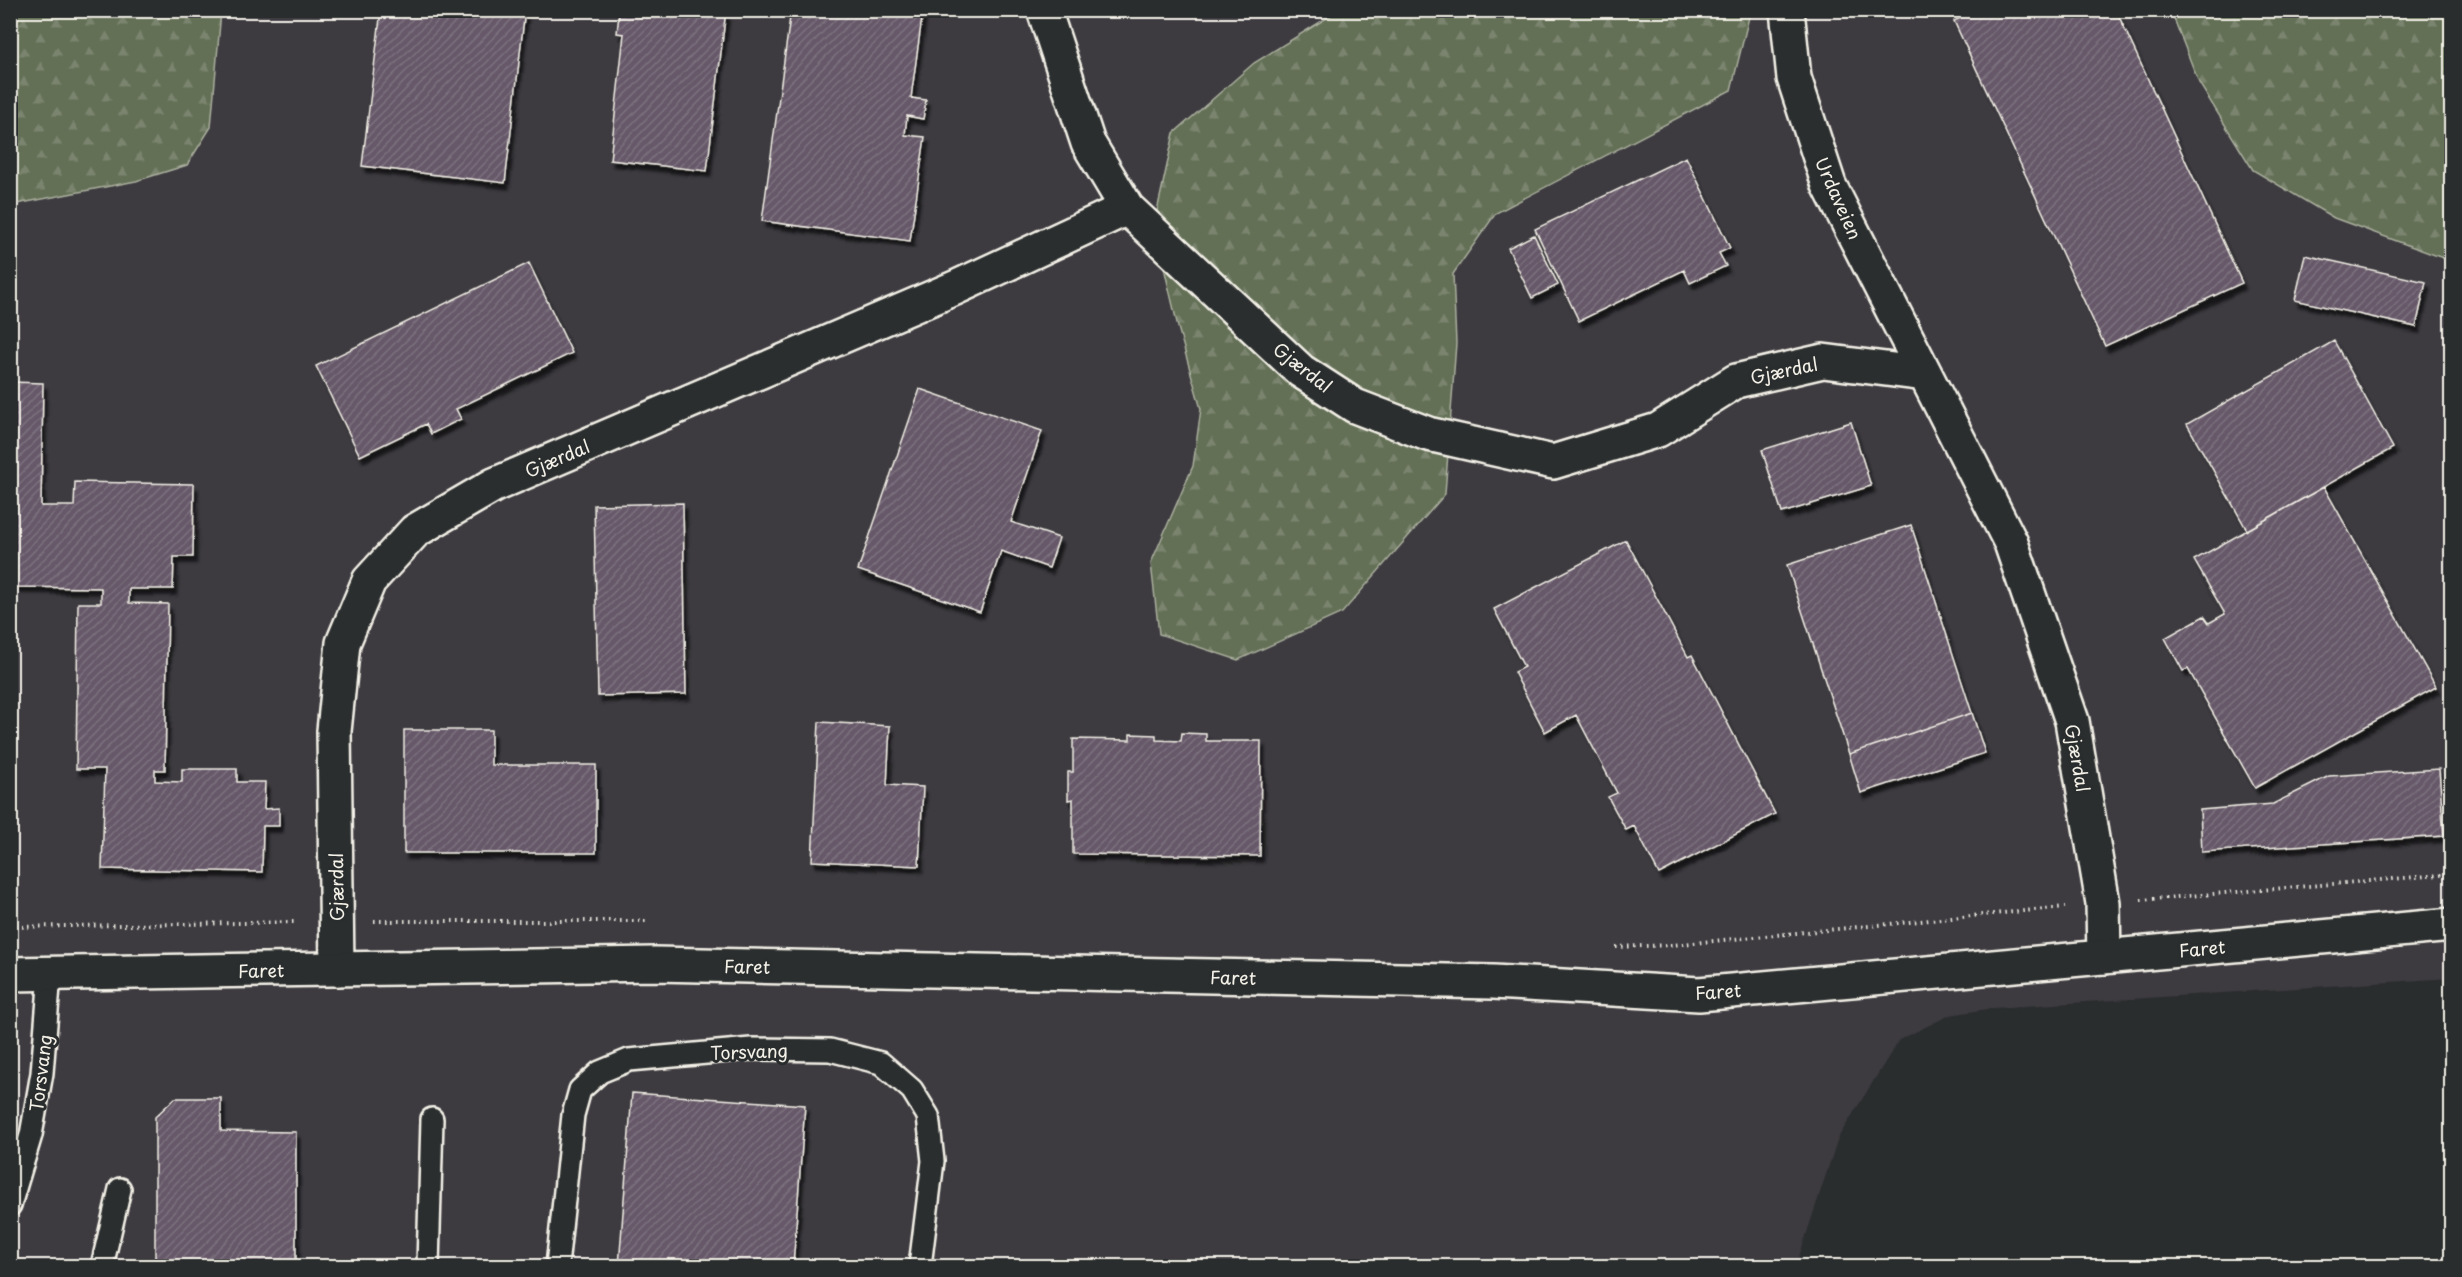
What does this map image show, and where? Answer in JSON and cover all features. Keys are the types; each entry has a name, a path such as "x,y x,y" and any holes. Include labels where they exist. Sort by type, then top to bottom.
{"street":[{"name":"Gjærdal","path":"1044,10 1088,143 1127,208 1301,371 1355,406 1428,434 1553,462 1658,430 1736,381 1823,361 1925,375 2011,543 2072,721 2103,903 2104,957"},
{"name":"Urdaveien","path":"1786,10 1794,78 1829,185 1925,375"},
{"name":"Gjærdal","path":"337,969 334,731 343,643 369,581 415,531 494,485 955,288 1127,208"},
{"name":"Faret","path":"10,974 655,964 1493,982 1699,994 2451,925"}],"lane":[{"name":"Torsvang","path":"10,1205 31,1135 42,1073 50,974"},
{"name":"Torsvang","path":"557,1266 573,1115 580,1090 600,1072 629,1060 751,1049 830,1050 881,1063 912,1090 928,1116 933,1161 920,1266"},
{"path":"428,1266 432,1119"},
{"path":"102,1266 120,1189"}],"shaded area":[{"path":"221,11 1338,11 1254,63 1178,327 1201,409 1193,466 1151,563 1445,494 1456,343 1453,274 1496,214 1731,90 1749,11 2171,11 2199,83 2334,218 2451,261 2451,978 1994,1008 1950,1015 1899,1040 1838,1138 1796,1266 11,1266 11,205 136,181 211,127"}],"green space":[{"path":"11,10 221,11 211,127 187,165 136,181 11,205"},
{"path":"1338,11 1749,11 1749,17 1731,90 1496,213 1453,274 1456,343 1445,494 1342,613 1238,660 1159,634 1151,563 1193,466 1201,409 1178,327 1154,225 1174,133 1254,63"},
{"path":"2171,11 2451,11 2451,261 2334,218 2253,170 2199,83"}],"building":[{"path":"381,10 525,10 505,183 362,166"},
{"path":"627,10 726,10 707,171 610,160 624,34 617,33 619,14 627,14"},
{"path":"791,10 923,10 911,98 926,100 923,119 907,116 905,135 925,137 910,241 762,221"},
{"path":"1976,10 2116,10 2242,283 2105,346 1954,21"},
{"path":"1686,157 1730,248 1719,253 1726,266 1690,283 1684,270 1579,321 1535,229"},
{"path":"1534,235 1558,285 1532,298 1508,248"},
{"path":"2305,255 2426,282 2416,327 2295,300"},
{"path":"529,263 572,353 456,409 461,419 431,434 426,424 360,456 316,366"},
{"path":"2334,341 2393,448 2247,530 2187,424"},
{"path":"10,382 43,383 41,506 74,506 75,482 194,484 193,557 174,557 173,589 129,589 129,603 168,604 165,770 155,770 155,781 182,782 182,769 237,769 237,782 265,782 264,809 279,808 279,826 263,826 262,872 102,869 105,769 76,769 78,603 101,603 101,588 10,587"},
{"path":"920,389 1042,431 1011,522 1059,538 1049,568 1001,551 980,612 858,570"},
{"path":"1851,422 1871,486 1782,513 1762,450"},
{"path":"2324,487 2436,687 2255,788 2188,669 2183,671 2165,638 2204,616 2209,623 2225,614 2194,560"},
{"path":"683,503 686,694 598,696 594,505"},
{"path":"1911,525 1972,713 1849,754 1787,565"},
{"path":"1626,540 1688,657 1692,655 1775,814 1659,874 1634,826 1626,830 1608,797 1617,793 1576,715 1545,732 1514,672 1524,667 1494,609"},
{"path":"1972,713 1985,753 1861,793 1849,754"},
{"path":"819,722 890,726 887,785 923,787 919,866 812,861"},
{"path":"404,730 491,730 491,765 596,765 596,853 404,853"},
{"path":"1182,733 1206,734 1206,741 1261,741 1260,856 1073,854 1073,799 1068,800 1068,772 1073,772 1073,739 1130,740 1130,734 1156,735 1156,740 1181,741"},
{"path":"2439,769 2444,836 2202,852 2200,810 2273,804 2329,776"},
{"path":"632,1093 805,1105 793,1266 619,1266"},
{"path":"175,1098 221,1098 221,1131 296,1132 296,1266 155,1266 155,1117"}]}
